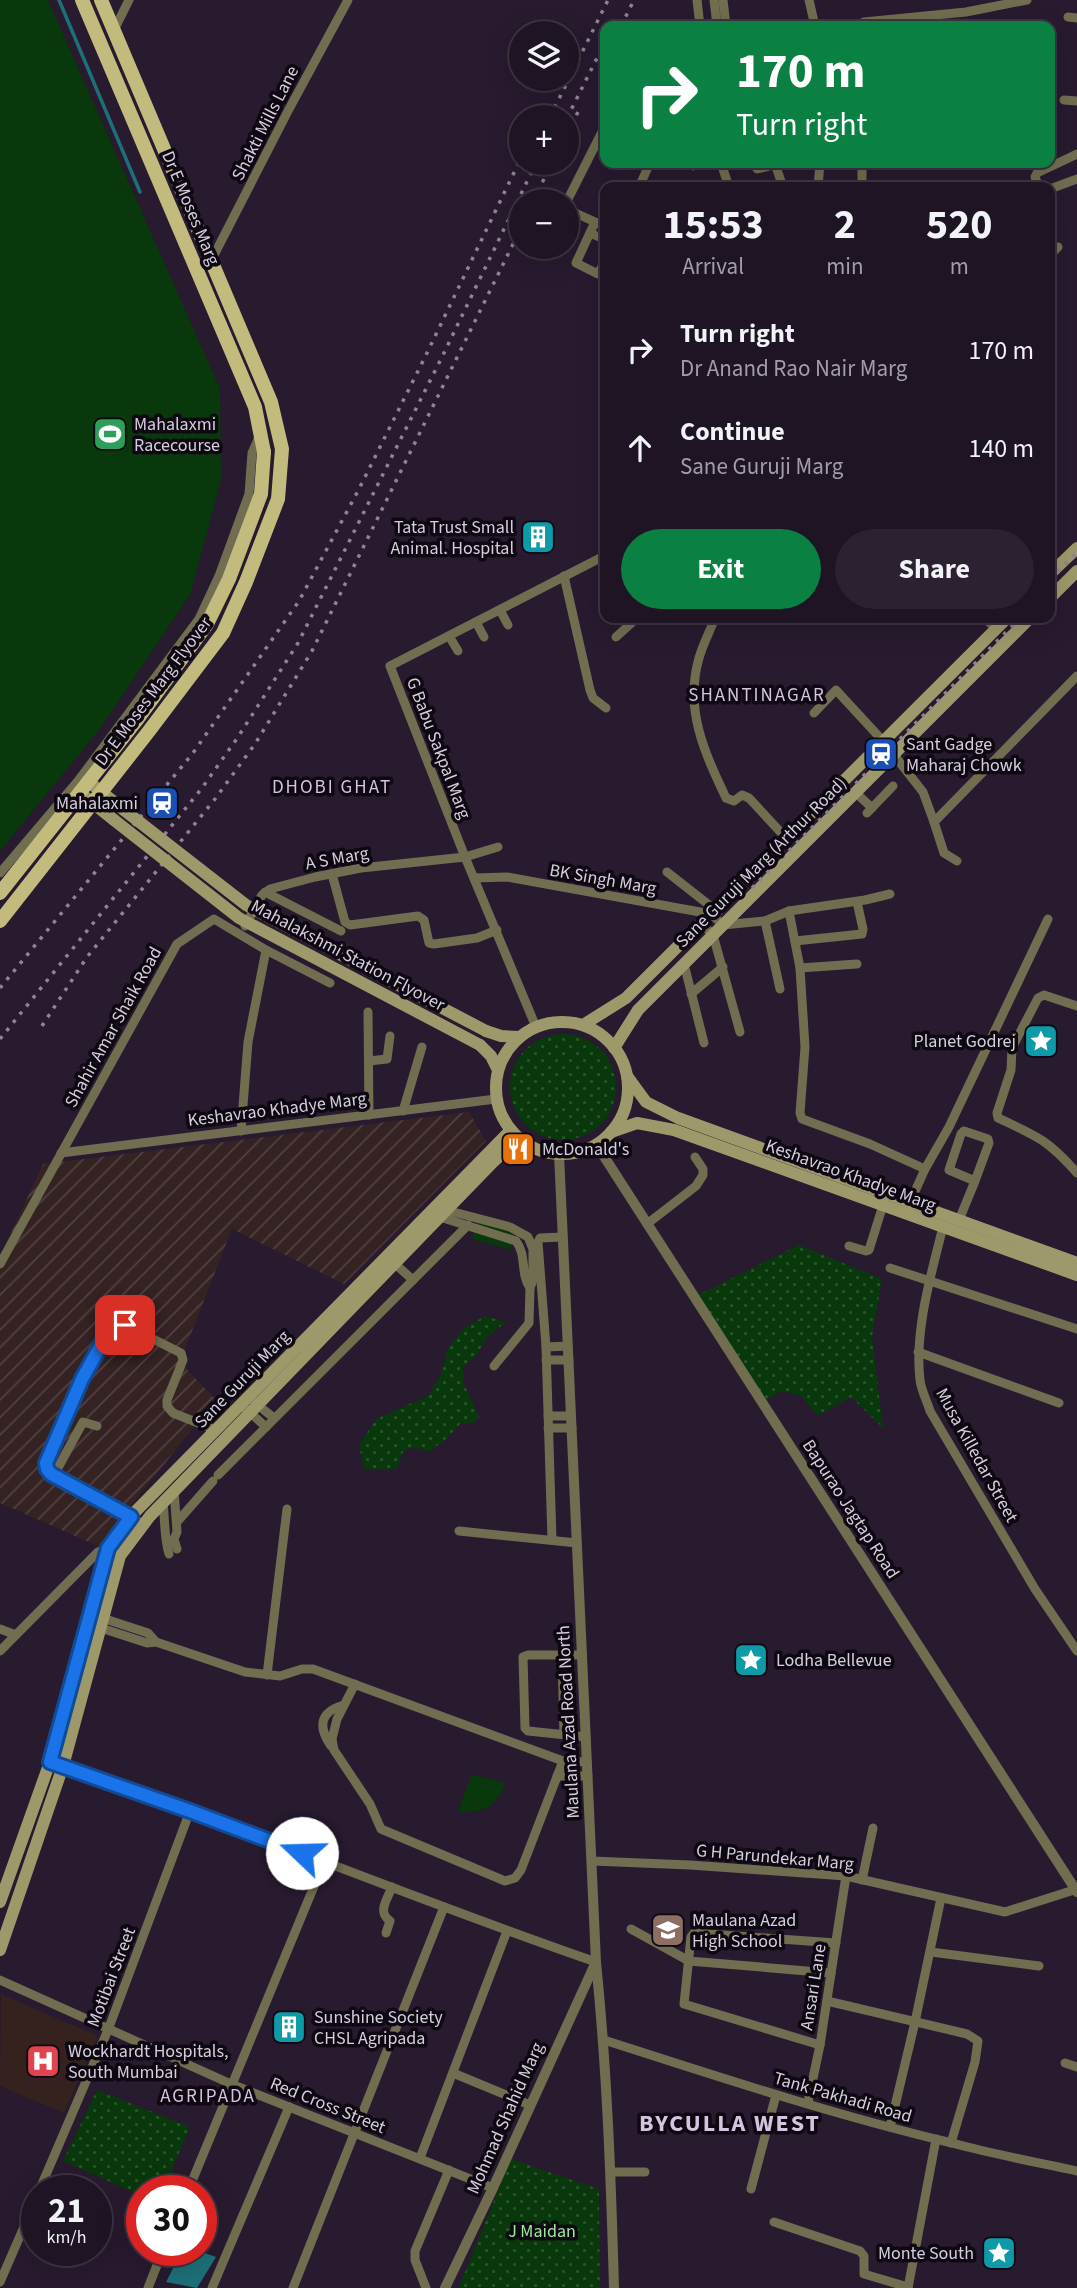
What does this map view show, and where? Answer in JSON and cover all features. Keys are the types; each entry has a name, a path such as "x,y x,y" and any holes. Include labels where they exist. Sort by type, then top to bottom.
{"main road":[{"name":"Dr E Moses Marg","path":"82,0 255,407 261,432"},
{"name":"Dr E Moses Marg","path":"101,0 211,261"},
{"name":"Dr E Moses Marg Flyover","path":"0,921 223,633 278,499 282,449 271,402 211,261"},
{"name":"Dr E Moses Marg Flyover","path":"0,893 136,721 207,624 229,579 261,494 264,452 261,432"},
{"path":"1055,570 1077,548"},
{"path":"1055,590 1075,573 1062,563"},
{"name":"Sane Guruji Marg (Arthur Road)","path":"583,1025 626,998 1002,623"},
{"name":"Sane Guruji Marg (Arthur Road)","path":"614,1048 638,1010 661,986 1025,623"},
{"name":"Mahalakshmi Station Flyover","path":"84,787 239,918 480,1045 491,1056 498,1070"},
{"name":"Mahalakshmi Station Flyover","path":"97,798 246,905 486,1031 501,1036 519,1037"},
{"path":"683,942 694,953"},
{"path":"649,975 661,986"},
{"path":"561,1022 583,1025 600,1034 622,1061 627,1076 627,1096 622,1115 611,1132 596,1144 581,1151 547,1153 515,1134 501,1115 496,1099 498,1070 506,1052 519,1037 536,1027 561,1022"},
{"name":"Keshavrao Khadye Marg","path":"627,1076 646,1102 678,1118 1077,1275"},
{"name":"Keshavrao Khadye Marg","path":"611,1132 636,1123 674,1130 885,1199"},
{"name":"Sane Guruji Marg","path":"120,1556 143,1524 249,1405 349,1303 443,1213 515,1134"},
{"name":"Sane Guruji Marg","path":"388,1265 515,1134"},
{"name":"Keshavrao Khadye Marg","path":"944,1221 960,1220 1077,1263"},
{"name":"Sane Guruji Marg","path":"108,1548 131,1517 216,1430 249,1405"},
{"path":"1,1894 57,1764 90,1614 108,1548"},
{"path":"0,1951 102,1623 120,1556"}],"street":[{"path":"114,30 129,0"},
{"name":"Shakti Mills Lane","path":"211,261 348,0"},
{"path":"697,0 700,21"},
{"path":"713,0 716,21"},
{"path":"723,0 725,21"},
{"path":"809,0 814,21"},
{"path":"874,21 966,12 1027,0"},
{"path":"1064,98 1077,99"},
{"path":"574,189 600,136"},
{"path":"1055,165 1077,155"},
{"path":"757,169 761,168"},
{"path":"1036,182 1037,173 1048,168"},
{"path":"1055,187 1077,179"},
{"path":"579,215 600,224"},
{"path":"595,222 576,263 597,274 600,269"},
{"path":"590,233 600,237"},
{"path":"1055,250 1058,247"},
{"path":"0,873 78,781 199,619 219,576 247,499 252,453 261,432"},
{"name":"G Babu Sakpal Marg","path":"536,1027 390,666 600,558"},
{"path":"564,576 590,690 593,698 606,708"},
{"path":"500,610 508,625"},
{"path":"476,622 484,637"},
{"path":"616,637 631,623"},
{"path":"713,623 699,657 693,684 695,713 702,747 726,798 734,801 742,795 749,797 786,838"},
{"path":"990,623 996,629"},
{"path":"449,636 457,651"},
{"path":"934,822 1077,676"},
{"path":"814,713 836,690 883,741 923,792 944,853 957,861"},
{"path":"855,792 869,811 893,786"},
{"name":"A S Marg","path":"265,892 362,868 465,857 498,847"},
{"path":"667,872 709,916 725,923 765,921 789,911 857,902 890,894"},
{"path":"332,874 345,922 350,925 418,916 424,920 429,943 434,944 477,938 496,930"},
{"name":"BK Singh Marg","path":"474,878 507,877 709,916"},
{"path":"330,983 266,950 240,933 265,892 341,931"},
{"path":"796,941 862,934 857,902"},
{"path":"789,911 800,968 805,1047 800,1113 802,1119 870,1144 925,1169"},
{"path":"709,916 740,1032"},
{"name":"Shahir Amar Shaik Road","path":"61,1153 177,944 214,919 240,933"},
{"path":"908,1208 1048,919"},
{"path":"765,921 780,989"},
{"path":"241,1131 248,1042 266,950"},
{"path":"684,964 704,1044"},
{"path":"800,968 857,964"},
{"path":"691,994 723,967"},
{"path":"1077,1006 1044,995 1038,998 1012,1048 1012,1070 998,1113 998,1118 1037,1135 1056,1149 1077,1173"},
{"path":"368,1012 369,1115"},
{"path":"369,1061 387,1059 390,1036"},
{"path":"403,1111 422,1046"},
{"name":"Keshavrao Khadye Marg","path":"61,1153 496,1099"},
{"path":"960,1220 975,1181 989,1141 964,1132 961,1133 949,1170 975,1181"},
{"name":"Bapurao Jagtap Road","path":"596,1144 1076,1890"},
{"path":"0,1264 61,1153"},
{"name":"Maulana Azad Road North","path":"559,1154 596,1962 604,2040 611,2172 614,2288"},
{"path":"647,1224 700,1181 703,1169 695,1157"},
{"path":"849,1246 869,1250 885,1199"},
{"path":"443,1213 468,1225 510,1238 519,1244 526,1282 530,1288"},
{"path":"443,1213 510,1227 528,1237 533,1249 529,1323 494,1366"},
{"name":"Musa Killedar Street","path":"944,1221 930,1280 918,1352 920,1383 930,1411 1035,1589 1077,1651"},
{"path":"177,1522 266,1427 468,1225"},
{"path":"552,1541 546,1347 538,1240 563,1237"},
{"path":"388,1265 412,1280"},
{"path":"890,1268 1077,1329"},
{"path":"143,1524 47,1469 46,1463 82,1379 110,1329 114,1325 125,1325 181,1353 183,1360 167,1406 173,1413 216,1430"},
{"path":"546,1347 568,1346"},
{"path":"918,1352 1059,1403"},
{"path":"546,1360 569,1360"},
{"path":"249,1405 274,1419"},
{"path":"249,1405 266,1427"},
{"path":"548,1416 572,1422"},
{"path":"54,1475 83,1422 97,1426"},
{"path":"548,1429 572,1422"},
{"path":"163,1502 167,1532 165,1542 173,1551 177,1522 174,1490"},
{"path":"267,1675 287,1509"},
{"path":"459,1531 577,1543"},
{"path":"108,1548 120,1556"},
{"name":"Sane Guruji Marg","path":"0,1651 98,1552 108,1548"},
{"path":"90,1614 102,1623 148,1633 156,1642 245,1672 280,1676 302,1669 313,1669 563,1761 587,1762"},
{"path":"0,1629 16,1636"},
{"path":"582,1655 528,1655 522,1660 524,1728 528,1731 586,1737"},
{"path":"562,1655 564,1735"},
{"path":"355,1684 337,1719 332,1740 334,1751 370,1804 381,1829 505,1881 515,1878 522,1870 563,1761"},
{"path":"57,1764 596,1962"},
{"path":"557,1776 588,1776"},
{"name":"Motibai Street","path":"46,2175 108,2030 190,1811"},
{"path":"862,1880 873,1828"},
{"name":"G H Parundekar Marg","path":"592,1861 846,1876 1005,1912 1076,1890"},
{"path":"194,2175 324,1862"},
{"name":"Ansari Lane","path":"808,2102 820,2045 846,1876"},
{"path":"386,1933 390,1921 382,1913 392,1887"},
{"path":"890,2127 942,1898"},
{"path":"293,2288 444,1907"},
{"path":"631,1929 689,1962 831,1973"},
{"path":"421,2158 507,1931"},
{"path":"820,2045 684,2004 691,1937 694,1933 836,1943"},
{"path":"931,1952 1039,1966"},
{"name":"Mohmad Shahid Marg","path":"445,2288 596,1962"},
{"name":"Red Cross Street","path":"0,1980 231,2084 493,2188"},
{"path":"827,2001 967,2034 978,2041 975,2062 951,2143"},
{"name":"Tank Pakhadi Road","path":"604,2040 776,2095 890,2127 1077,2171"},
{"path":"1065,2063 1077,2067"},
{"path":"453,2073 530,2105"},
{"path":"751,2189 776,2095"},
{"path":"212,2288 289,2107"},
{"path":"774,2222 860,2251 864,2256 864,2274 908,2287 936,2139"},
{"path":"426,2288 415,2260 415,2251 449,2170"},
{"path":"611,2172 646,2172"},
{"path":"0,2282 21,2234"},
{"path":"148,2288 157,2266"}],"shaded area":[{"path":"469,1112 486,1141 344,1284 232,1229 180,1362 216,1400 98,1546 0,1503 0,1256 43,1164"},
{"name":"Wockhardt Hospitals, South Mumbai","path":"1,1994 98,2036 64,2113 0,2086"},
{"path":"174,2266 210,2266 197,2288 166,2282"}],"green space":[{"name":"Mahalaxmi Racecourse","path":"0,0 48,0 220,389 221,480 190,595 99,730 0,851"},
{"path":"563,1034 583,1038 600,1050 612,1067 616,1087 612,1107 600,1124 583,1136 563,1140 543,1136 526,1124 514,1107 510,1087 514,1067 526,1050 543,1038"},
{"path":"477,1222 515,1232 510,1250 472,1239"},
{"path":"799,1245 882,1279 872,1337 883,1428 851,1397 818,1416 801,1396 782,1391 762,1402 694,1297"},
{"path":"485,1316 506,1322 487,1337 476,1356 463,1367 464,1384 479,1417 473,1423 460,1424 445,1440 428,1452 414,1447 403,1452 396,1470 364,1469 359,1445 376,1419 428,1396 441,1374 448,1348 464,1328"},
{"path":"472,1774 505,1783 498,1798 488,1807 474,1811 458,1811"},
{"path":"97,2090 190,2127 170,2175 126,2175 126,2189 112,2183 112,2175 95,2175 63,2161"},
{"name":"J Maidan","path":"511,2159 599,2189 600,2288 459,2287"}],"waterway":[{"path":"59,0 140,192"}],"railway":[{"path":"556,105 608,0"},
{"path":"624,21 634,0"},
{"path":"574,105 600,52"},
{"path":"0,988 193,753 299,601 359,489 513,175"},
{"path":"0,1039 202,788 298,643 530,175"},
{"path":"539,189 546,175"},
{"path":"42,1026 87,957 215,799 255,744 312,651 509,252"},
{"path":"1055,574 1077,552"},
{"path":"752,888 1015,623"}],"place":[{"name":"Mahalaxmi Racecourse","path":"110,434"},
{"name":"Tata Trust Small Animal. Hospital","path":"538,537"},
{"name":"Sant Gadge Maharaj Chowk","path":"881,754"},
{"name":"Mahalaxmi","path":"162,803"},
{"name":"Planet Godrej","path":"1041,1041"},
{"name":"McDonald's","path":"518,1149"},
{"name":"Lodha Bellevue","path":"751,1660"},
{"name":"Maulana Azad High School","path":"668,1930"},
{"name":"Sunshine Society CHSL Agripada","path":"289,2027"},
{"name":"Wockhardt Hospitals, South Mumbai","path":"43,2061"},
{"name":"Monte South","path":"999,2253"}],"district":[{"name":"SHANTINAGAR","path":"757,694"},
{"name":"DHOBI GHAT","path":"332,786"},
{"name":"AGRIPADA","path":"208,2095"},
{"name":"BYCULLA WEST","path":"730,2123"}],"route":[{"path":"125,1325 114,1325 110,1329 82,1379 46,1463 51,1474 131,1517 108,1548 50,1762 302,1853"}]}
